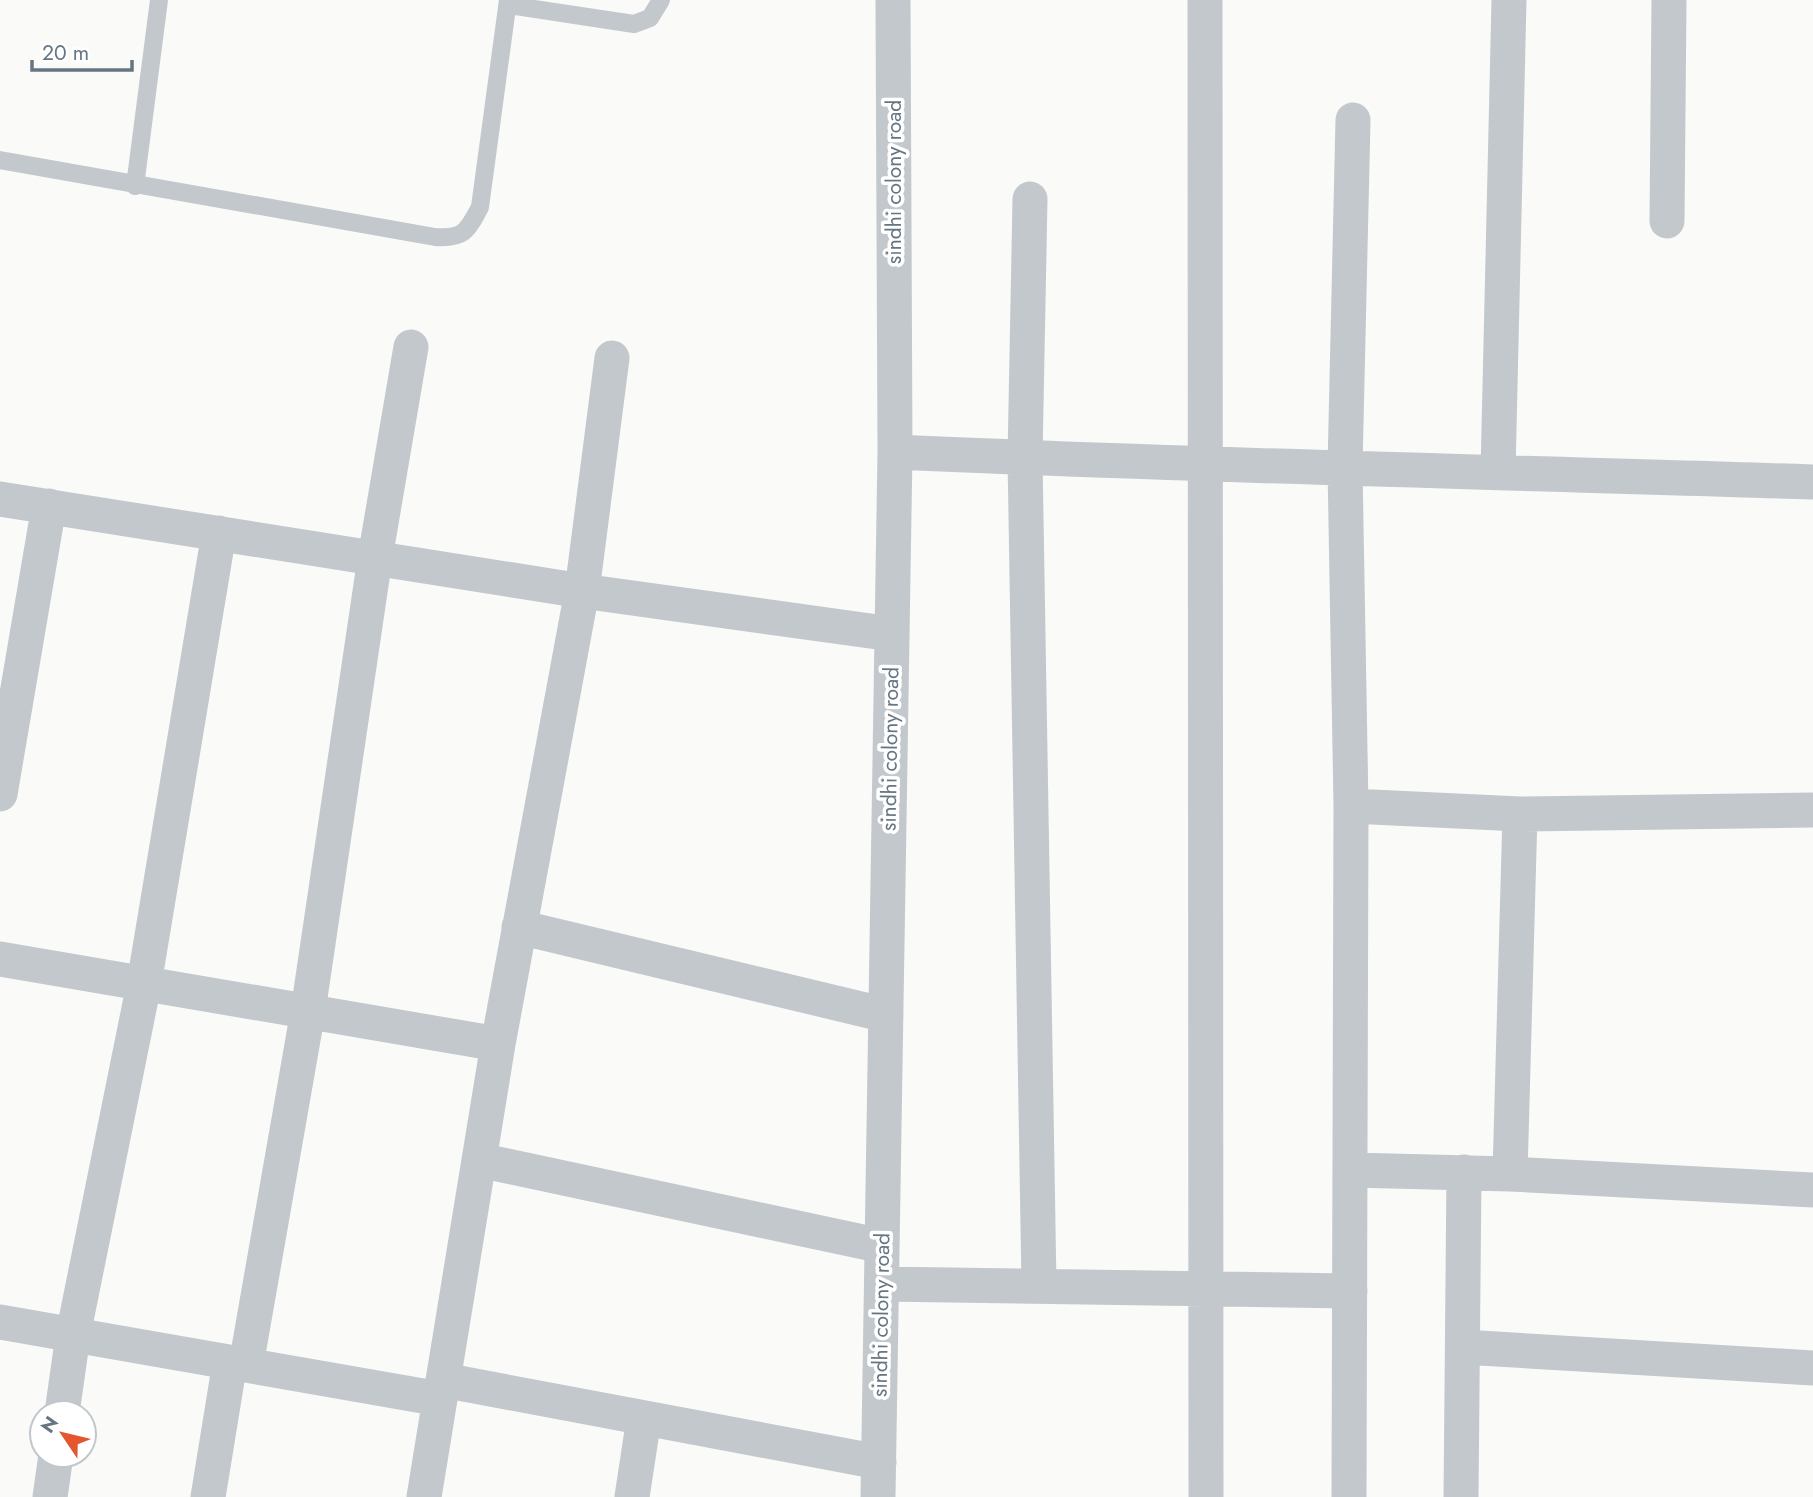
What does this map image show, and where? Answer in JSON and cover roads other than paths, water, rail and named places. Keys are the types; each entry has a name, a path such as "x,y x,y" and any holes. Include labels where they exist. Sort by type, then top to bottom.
{"street":[{"name":"sindhi colony road","path":"878,1497 895,452 893,0"},
{"path":"1205,0 1206,1497"},
{"path":"1498,472 1509,0"},
{"path":"1667,221 1669,0"},
{"path":"1349,1497 1351,806 1345,467 1353,120"},
{"path":"1030,199 1025,458 1039,1285"},
{"path":"208,1497 238,1364 308,1011 375,558 411,347"},
{"path":"424,1497 498,1044 582,591 612,358"},
{"path":"895,452 1206,467 1345,467 1813,482"},
{"path":"0,499 582,591 892,634"},
{"path":"0,794 49,506"},
{"path":"64,1399 73,1335 144,984 219,533"},
{"path":"1351,806 1520,814 1813,810"},
{"path":"1510,1174 1520,814"},
{"path":"519,927 886,1015"},
{"path":"0,959 498,1044"},
{"path":"479,1160 882,1245"},
{"path":"1352,1170 1464,1172 1813,1189"},
{"path":"1461,1497 1464,1172"},
{"path":"882,1283 1350,1290"},
{"path":"0,1322 238,1364 644,1418 878,1462"},
{"path":"1463,1347 1813,1368"},
{"path":"632,1497 644,1418"},
{"path":"50,1497 54,1469"}],"lane":[{"path":"135,186 159,0"},
{"path":"0,160 135,186 455,238 468,228 480,207 508,2 634,24 650,18 662,0"}]}
